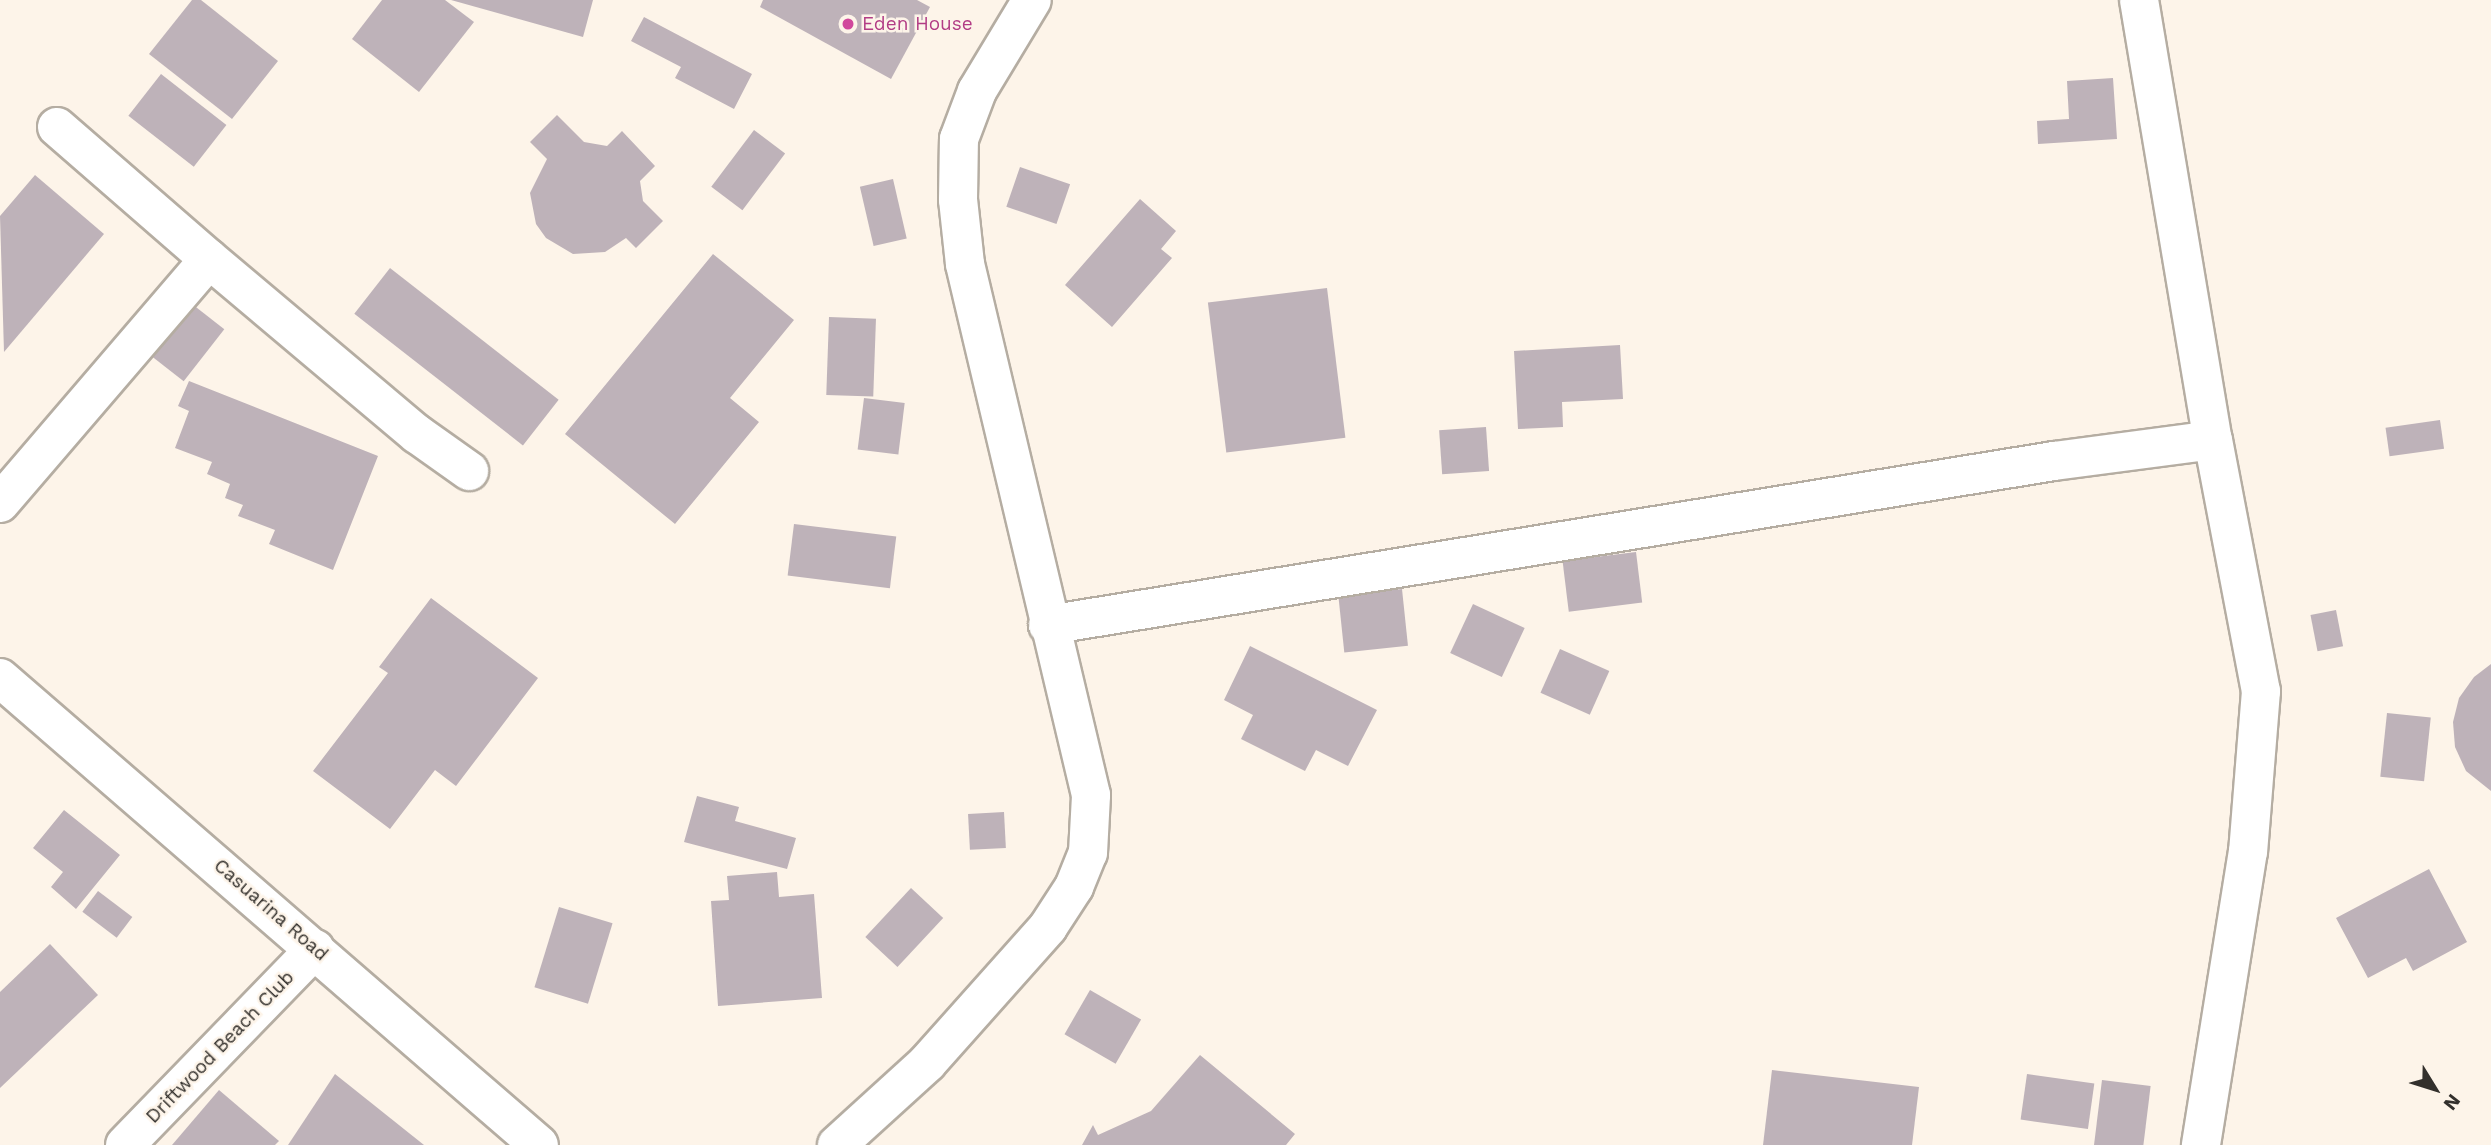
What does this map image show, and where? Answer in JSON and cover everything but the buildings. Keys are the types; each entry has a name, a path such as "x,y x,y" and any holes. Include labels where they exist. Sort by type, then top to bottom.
{"street":[{"path":"837,1145 927,1063 996,987 1048,927 1084,864 1091,795 1048,625 965,264 958,200 959,139 977,90 1032,0"},
{"path":"2139,0 2213,440 2261,691 2248,851 2202,1145"},
{"path":"57,127 417,434 468,471"},
{"path":"0,503 209,259"},
{"path":"1048,625 2054,461 2213,440"},
{"name":"Casuarina Road","path":"0,678 539,1145"},
{"name":"Driftwood Beach Club","path":"125,1145 315,949"}],"place":[{"name":"Eden House","path":"848,24"}]}
